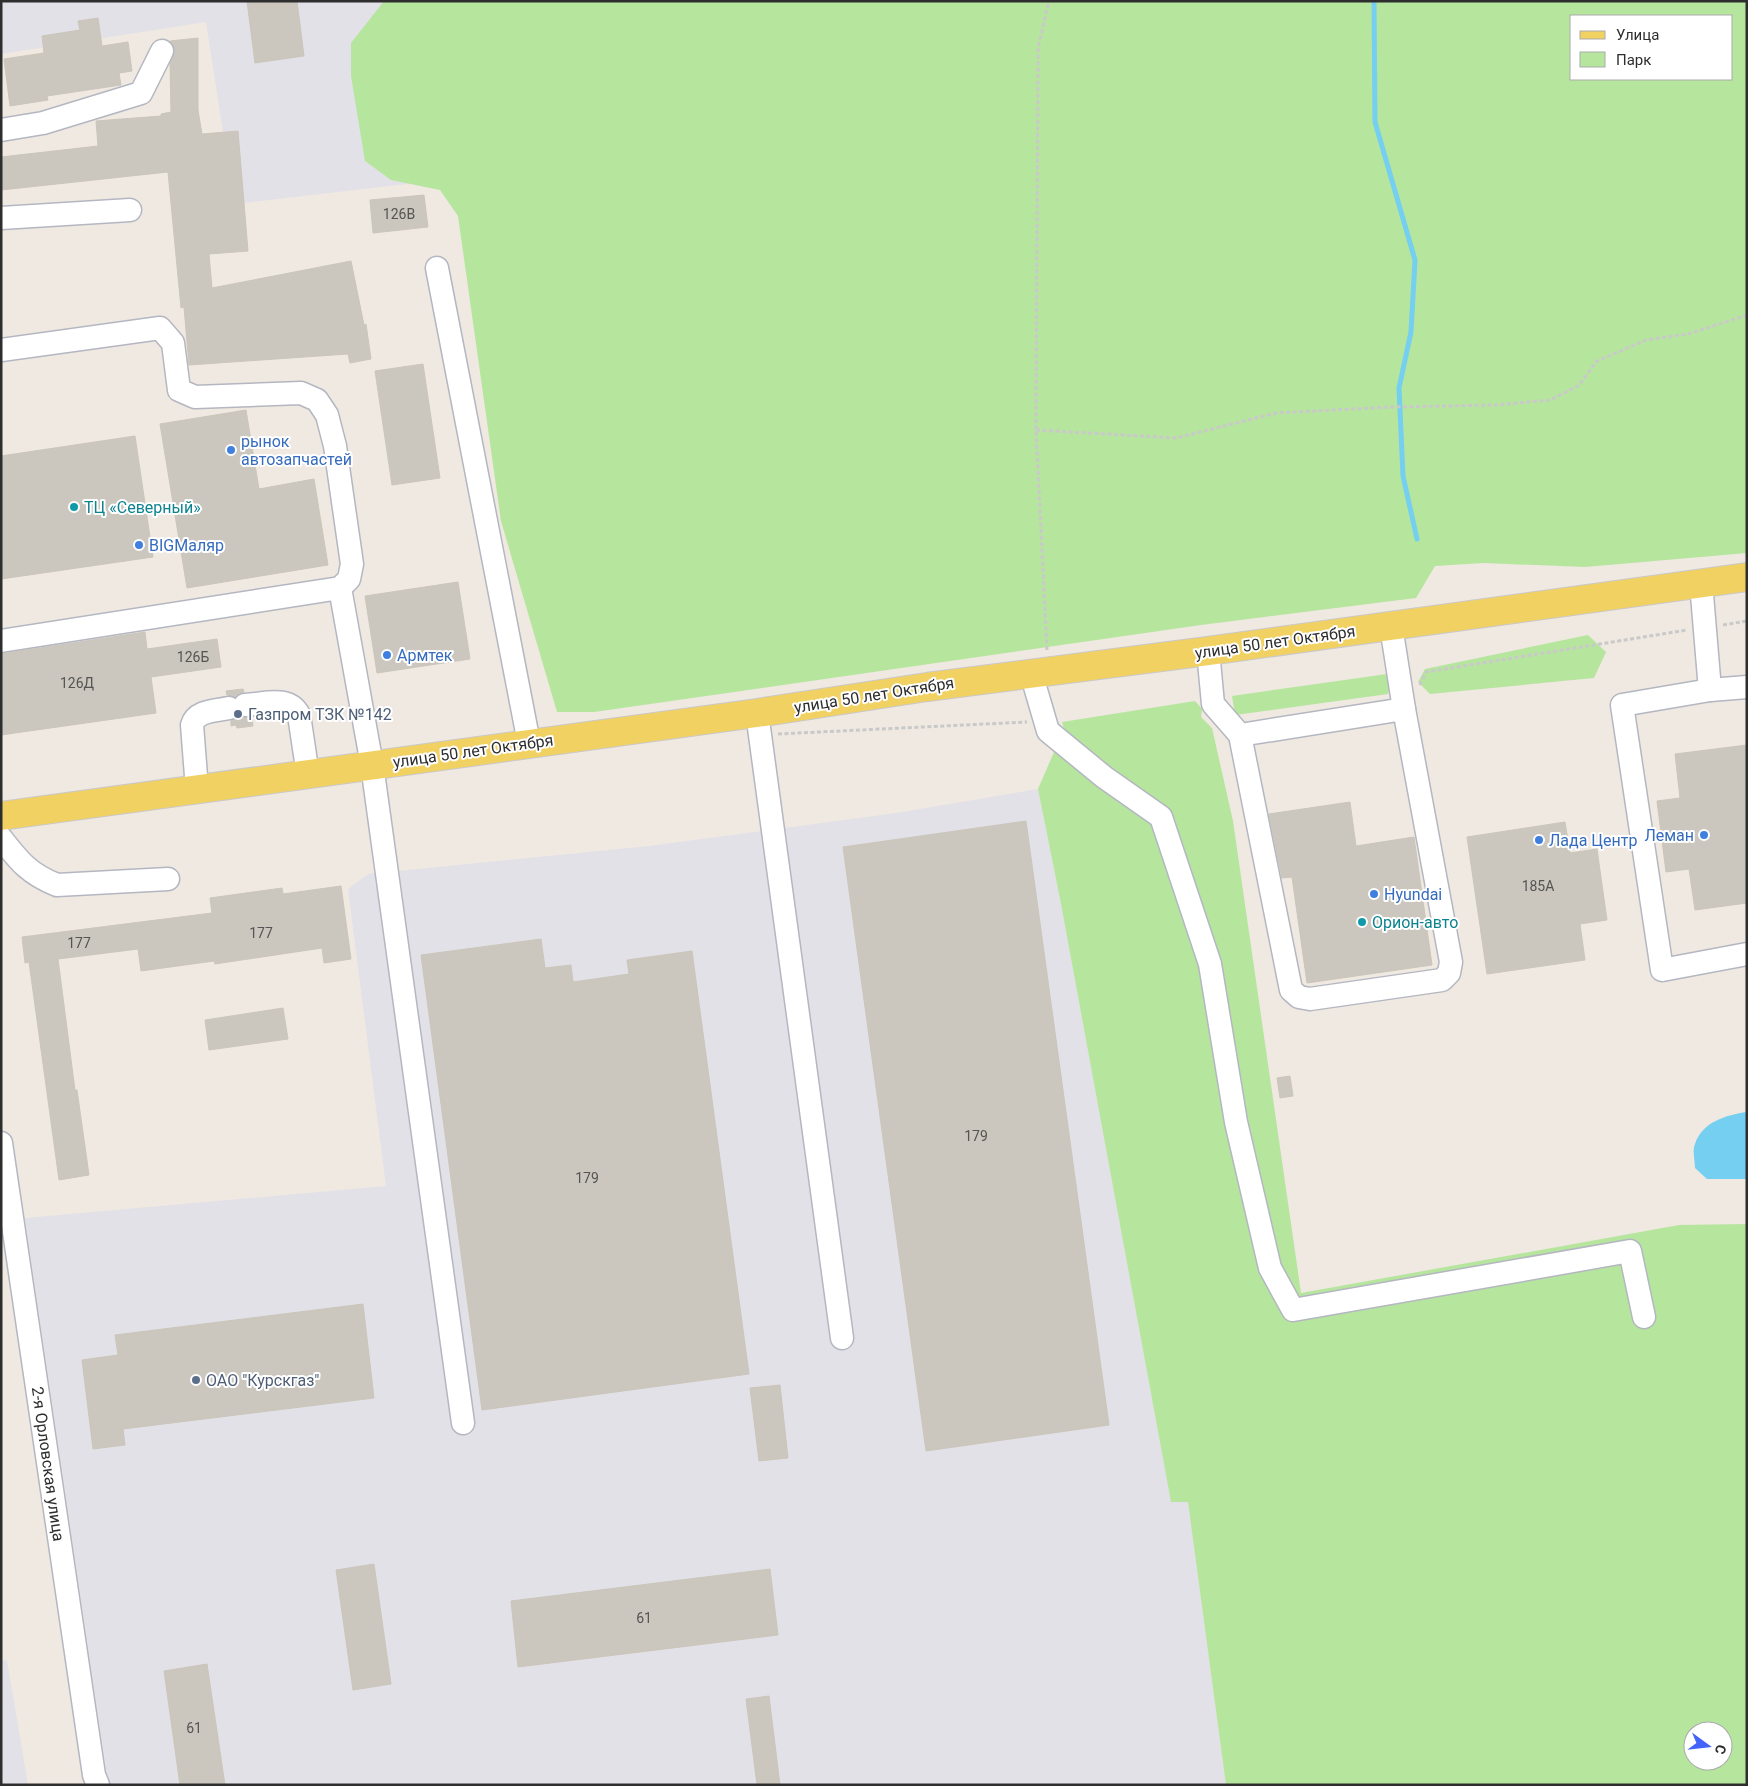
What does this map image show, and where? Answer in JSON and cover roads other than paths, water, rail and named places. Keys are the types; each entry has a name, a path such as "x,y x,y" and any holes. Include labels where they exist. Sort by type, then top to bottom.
{"main road":[{"name":"улица 50 лет Октября","path":"1,816 757,713 1039,672 1208,663 1391,626 1747,577"}],"street":[{"path":"1,130 43,123 141,93 162,51"},
{"path":"1,218 130,210"},
{"path":"437,268 529,743"},
{"path":"1,350 160,328 173,342 178,390 195,397 301,393 317,400 327,414 335,446 352,564 349,579 340,588 1,641"},
{"path":"1701,583 1710,690"},
{"path":"340,588 372,765 463,1423"},
{"path":"1208,663 1213,704 1240,735 1291,990 1299,997 1310,999 1442,980 1449,973 1451,962 1391,626"},
{"path":"1039,672 1048,731 1104,777 1161,818 1210,964 1236,1122 1270,1268 1293,1310 1630,1251 1644,1316"},
{"path":"1747,687 1710,690 1622,705 1662,970 1747,954"},
{"path":"1240,735 1402,696"},
{"path":"198,788 192,725 194,719 197,715 237,706 284,702 295,708 299,716 308,774"},
{"path":"757,713 842,1338"},
{"path":"1,838 25,868 40,879 57,885 168,879"},
{"name":"2-я Орловская улица","path":"1,1143 7,1221 93,1765 98,1785"}],"water":[{"path":"1747,1112 1747,1179 1707,1179 1695,1168 1694,1149 1698,1136 1716,1121 1731,1115"}],"waterway":[{"path":"1374,1 1375,122 1415,260 1411,332 1399,388 1403,476 1417,539"}],"place":[{"name":"рынок автозапчастей","path":"231,450"},
{"name":"ТЦ «Северный»","path":"74,507"},
{"name":"BIGМаляр","path":"139,545"},
{"name":"Армтек","path":"387,655"},
{"name":"Газпром ТЗК №142","path":"238,714"},
{"name":"Леман","path":"1704,835"},
{"name":"Лада Центр","path":"1539,840"},
{"name":"Hyundai","path":"1374,894"},
{"name":"Орион-авто","path":"1362,922"},
{"name":"ОАО \"Курскгаз\"","path":"196,1380"}]}
